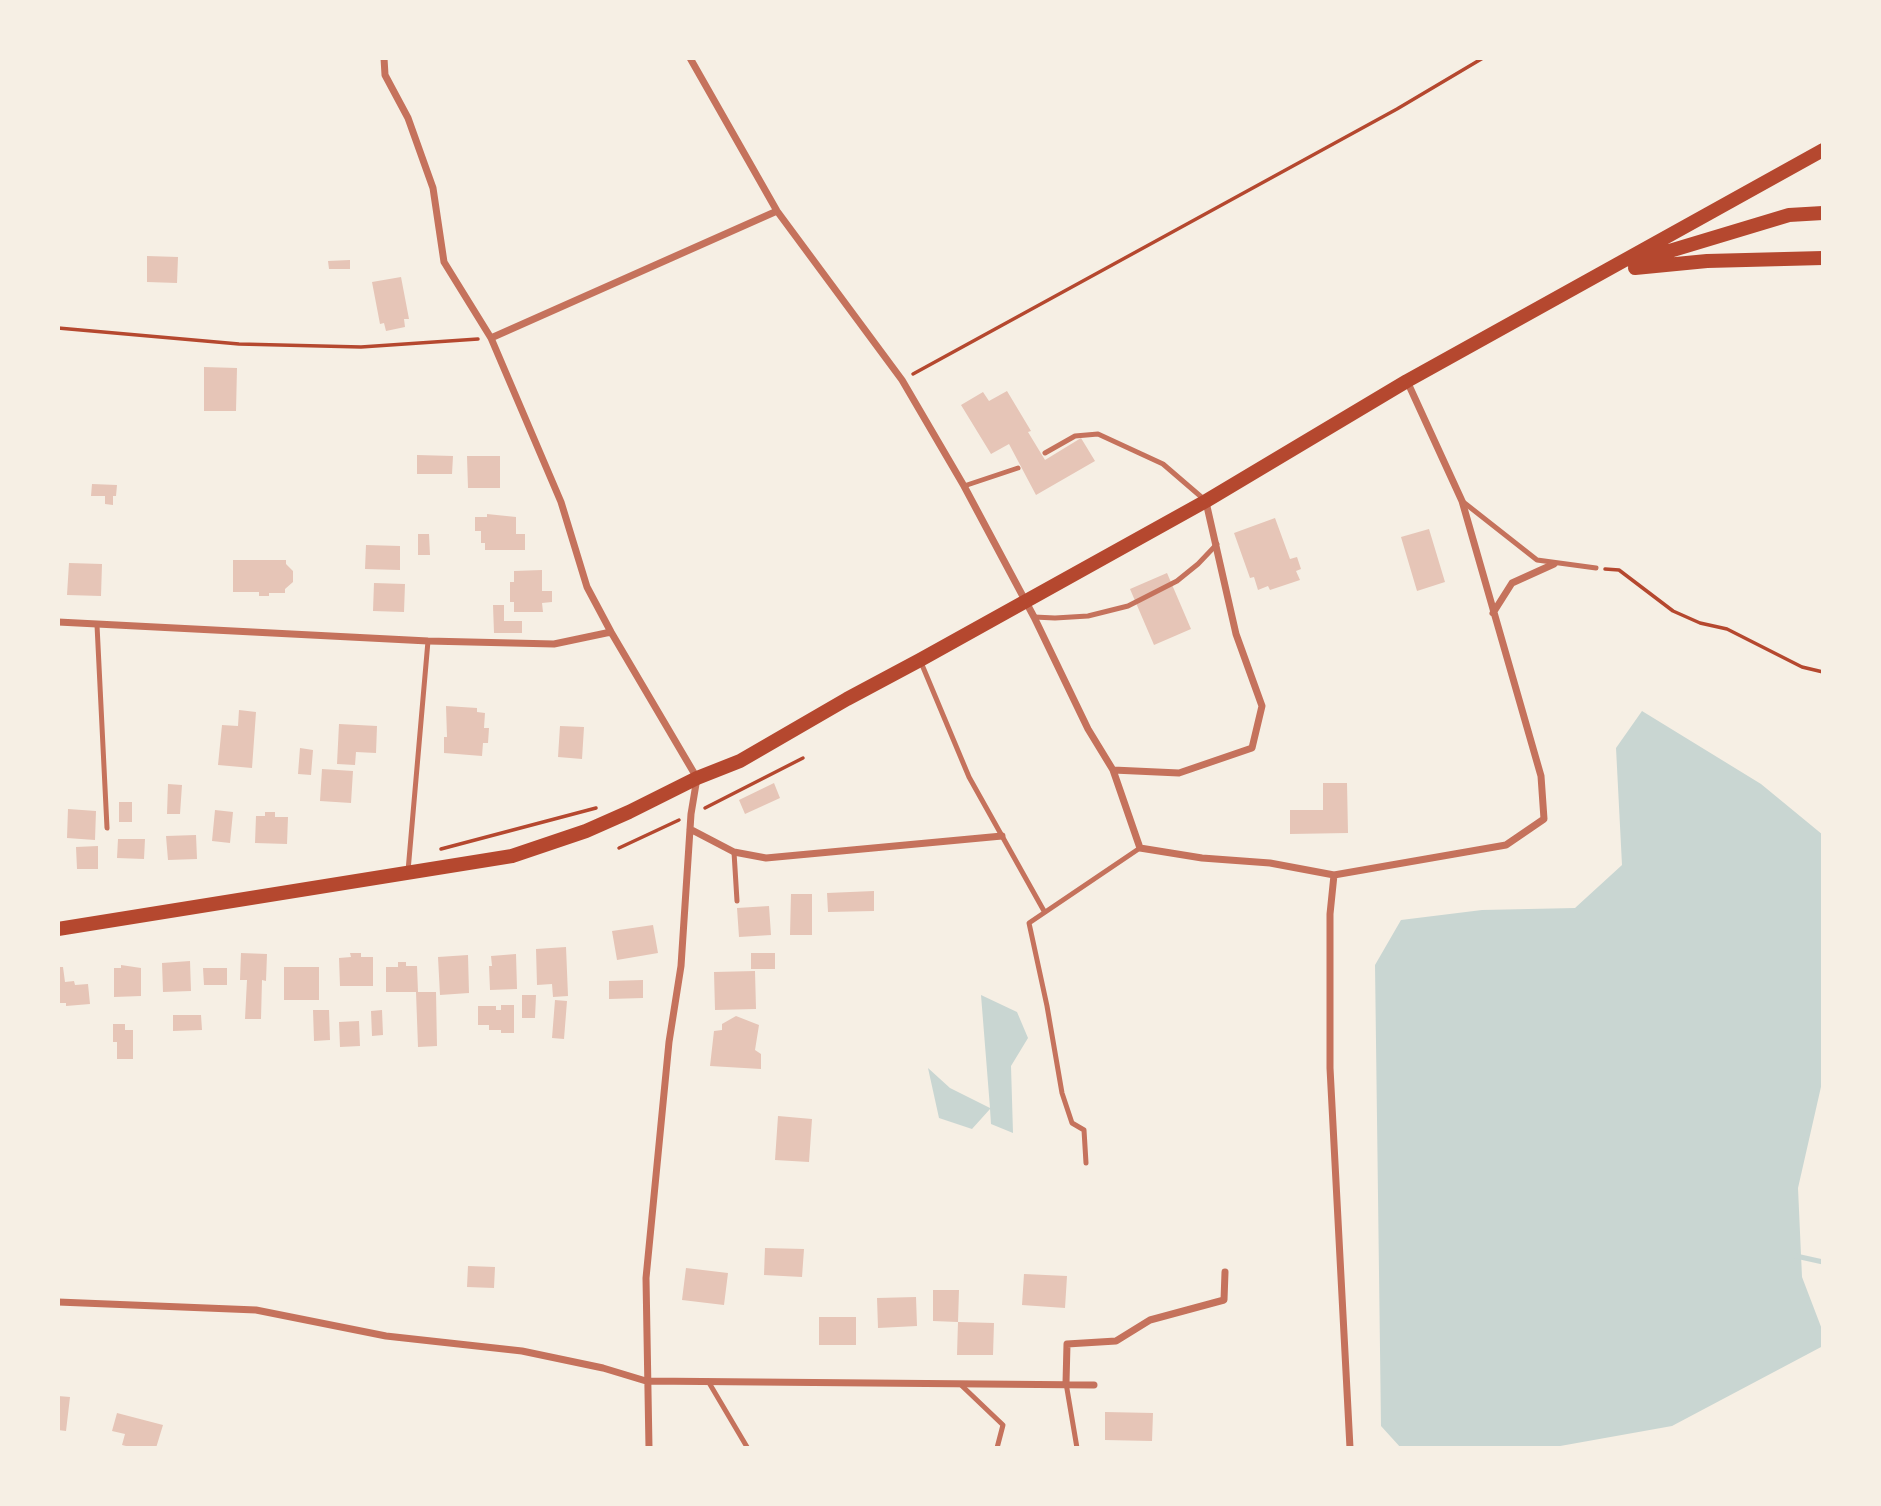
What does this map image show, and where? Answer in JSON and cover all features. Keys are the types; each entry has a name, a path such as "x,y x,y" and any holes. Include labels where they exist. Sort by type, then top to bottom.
{"main road":[{"path":"58,929 409,867 524,852 586,831 740,761 1206,500 1407,382 1823,150"},
{"path":"1602,272 1789,215 1823,213"},
{"path":"1602,272 1707,261 1823,258"}],"street":[{"path":"384,58 385,75 408,118 433,188 444,262 491,338 561,502 587,587 698,778 691,814 681,966 669,1042 646,1278 649,1448"},
{"path":"690,58 777,211 902,380 964,486 1034,617 1088,729 1113,770 1140,848 1202,858 1270,863 1334,875 1506,845 1544,819 1541,776 1462,501 1407,382"},
{"path":"491,338 777,211"},
{"path":"1113,770 1179,773 1252,748 1262,706 1236,634 1206,500"},
{"path":"1493,612 1512,583 1554,564"},
{"path":"58,622 428,641 554,643 611,632"},
{"path":"690,829 734,852 766,858 1002,836"},
{"path":"1334,875 1330,915 1330,1068 1350,1448"},
{"path":"1066,1383 1067,1344 1116,1341 1150,1321 1224,1300 1225,1272"},
{"path":"58,1302 256,1310 386,1336 522,1350 603,1368 646,1381 1094,1385"}],"lane":[{"path":"1045,453 1075,436 1098,434 1163,464 1206,500"},
{"path":"964,486 1018,468"},
{"path":"1462,501 1537,560 1596,568"},
{"path":"1034,617 1088,616 1128,606 1177,581 1217,544"},
{"path":"97,625 107,828"},
{"path":"409,867 428,641"},
{"path":"920,660 969,777 1044,911"},
{"path":"1086,1163 1084,1130 1072,1123 1062,1093 1029,923 1140,848"},
{"path":"734,852 737,901"},
{"path":"708,1381 747,1447"},
{"path":"1066,1383 1077,1448"},
{"path":"960,1384 1003,1425 997,1448"}],"path":[{"path":"902,380 1397,109 1483,58"},
{"path":"58,328 239,344 347,347 491,338"},
{"path":"1596,568 1619,570 1673,611 1700,623 1727,629 1802,667 1823,672"},
{"path":"619,848 803,758"},
{"path":"409,867 459,844 600,807"}],"shaded area":[{"path":"1642,711 1761,784 1823,835 1823,1078 1798,1188 1802,1277 1823,1332 1823,1346 1672,1426 1549,1448 1401,1448 1381,1426 1375,965 1401,920 1482,910 1575,908 1622,865 1616,748"},
{"path":"981,995 1017,1012 1028,1038 1011,1066 1013,1133 991,1124 990,1109 972,1129 939,1118 928,1068 950,1088 990,1108"}],"building":[{"path":"147,256 178,257 177,283 147,282"},
{"path":"350,260 350,269 329,269 328,261"},
{"path":"401,277 409,319 404,319 405,327 386,331 384,323 380,324 372,282"},
{"path":"204,367 237,368 236,411 204,411"},
{"path":"1007,391 1045,460 1081,438 1095,461 1036,495 1009,444 991,454 961,405 983,392 989,401"},
{"path":"417,455 453,456 452,474 417,474"},
{"path":"467,456 500,456 500,488 468,488"},
{"path":"92,484 117,485 113,505 105,504 105,496 91,496"},
{"path":"487,514 516,517 516,534 525,534 525,550 485,550 485,543 481,543 481,531 475,531 475,517 487,517"},
{"path":"1275,518 1290,559 1297,557 1301,569 1296,571 1300,580 1270,590 1268,586 1258,590 1254,577 1250,578 1234,533"},
{"path":"1429,529 1445,582 1417,591 1401,537"},
{"path":"418,534 429,534 430,555 418,555"},
{"path":"366,545 400,546 400,570 365,569"},
{"path":"233,560 286,560 286,564 293,571 293,582 285,589 285,593 269,593 269,596 259,596 259,592 233,592"},
{"path":"69,563 102,564 101,596 67,595"},
{"path":"542,570 542,591 552,591 552,602 542,603 543,612 514,612 514,602 510,602 510,582 514,582 514,571"},
{"path":"1167,573 1191,629 1154,645 1130,589"},
{"path":"374,583 405,584 404,612 373,611"},
{"path":"493,605 504,605 504,621 522,621 522,633 494,633"},
{"path":"446,706 477,708 477,712 485,713 484,728 489,728 488,743 483,743 482,756 444,753 444,737 447,737"},
{"path":"239,710 256,712 252,768 218,765 222,725 238,726"},
{"path":"339,724 377,726 376,753 356,752 355,765 337,764"},
{"path":"560,726 584,727 582,759 558,757"},
{"path":"300,748 313,750 311,775 298,774"},
{"path":"322,769 353,771 351,803 320,801"},
{"path":"774,783 780,798 745,814 739,800"},
{"path":"1323,783 1347,783 1348,833 1290,834 1290,810 1323,810"},
{"path":"168,784 182,785 180,814 167,814"},
{"path":"119,802 132,802 132,822 119,822"},
{"path":"68,809 96,811 95,840 67,838"},
{"path":"215,810 233,812 230,843 212,841"},
{"path":"265,812 275,812 275,817 288,817 287,844 255,843 256,816 265,816"},
{"path":"196,835 197,859 168,860 166,836"},
{"path":"118,839 145,839 144,859 117,858"},
{"path":"98,846 98,869 77,869 76,847"},
{"path":"874,891 874,911 828,912 827,893"},
{"path":"791,894 812,894 812,935 790,935"},
{"path":"769,906 771,935 739,937 737,908"},
{"path":"653,925 658,953 617,960 612,931"},
{"path":"566,947 568,996 553,997 552,984 537,985 536,949"},
{"path":"241,953 267,954 266,981 262,980 261,1019 245,1019 247,980 240,980"},
{"path":"350,953 373,957 373,986 340,986 339,958 351,957"},
{"path":"751,953 775,953 775,969 751,969"},
{"path":"516,954 517,989 490,990 491,956"},
{"path":"468,955 469,993 440,995 438,957"},
{"path":"190,961 191,991 163,992 162,963"},
{"path":"398,962 406,962 406,966 417,966 418,992 386,992 386,967 398,967"},
{"path":"121,965 141,968 141,996 114,997 114,968 121,968"},
{"path":"58,967 63,967 65,982 74,981 75,985 88,984 90,1004 66,1006 66,1003 58,1003"},
{"path":"284,967 319,967 319,1000 284,1000"},
{"path":"203,968 227,968 227,985 204,985"},
{"path":"755,971 756,1009 715,1010 714,972"},
{"path":"643,980 643,998 609,999 609,981"},
{"path":"416,992 436,992 437,1046 418,1047"},
{"path":"522,995 536,995 535,1018 522,1018"},
{"path":"555,1000 567,1001 564,1039 552,1038"},
{"path":"501,1005 514,1005 514,1033 501,1033 501,1030 489,1030 489,1025 478,1025 478,1006 496,1006 496,1010 501,1010"},
{"path":"313,1010 329,1010 330,1040 314,1041"},
{"path":"382,1010 383,1035 372,1036 371,1011"},
{"path":"173,1015 201,1015 202,1030 173,1031"},
{"path":"736,1016 759,1025 755,1050 761,1054 761,1069 710,1066 714,1031 722,1030 722,1024"},
{"path":"359,1021 360,1046 340,1047 339,1022"},
{"path":"113,1024 125,1024 125,1030 133,1030 133,1059 117,1059"},
{"path":"778,1116 812,1119 809,1162 775,1160"},
{"path":"765,1248 804,1249 802,1277 764,1275"},
{"path":"468,1266 495,1267 494,1288 467,1287"},
{"path":"686,1268 728,1273 724,1305 682,1300"},
{"path":"1024,1274 1067,1276 1065,1308 1022,1305"},
{"path":"933,1290 959,1290 958,1322 933,1321"},
{"path":"916,1297 917,1326 878,1328 877,1298"},
{"path":"819,1317 856,1317 856,1345 819,1345"},
{"path":"958,1322 994,1323 993,1355 957,1355"},
{"path":"58,1396 70,1397 66,1431 58,1430"},
{"path":"1105,1412 1153,1413 1152,1441 1105,1440"},
{"path":"117,1413 163,1425 156,1448 122,1445 125,1434 112,1431"}],"waterway":[{"path":"1796,1256 1823,1262"}]}
